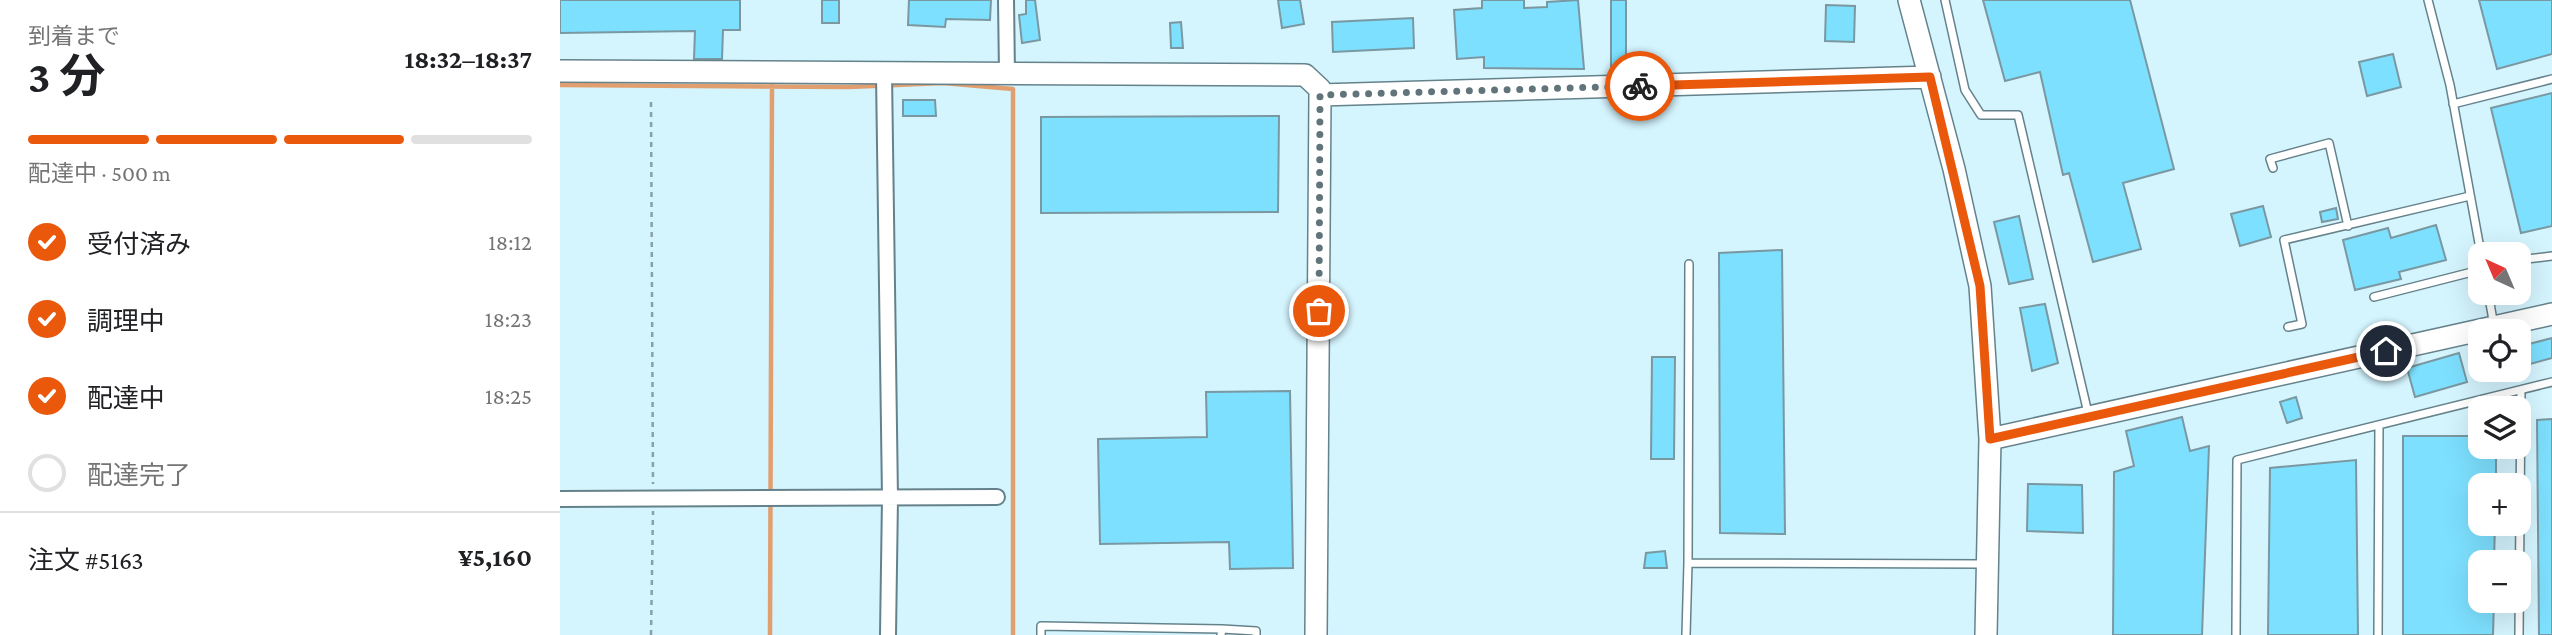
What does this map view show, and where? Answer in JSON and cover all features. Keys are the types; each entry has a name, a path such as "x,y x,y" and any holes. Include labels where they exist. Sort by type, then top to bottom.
{"street":[{"path":"1006,0 1007,74"},
{"path":"1909,0 1980,286 1990,439 1986,635"},
{"path":"560,71 885,77 1007,74 1297,74 1312,81 1320,95 1316,635"},
{"path":"885,77 890,498 888,635"},
{"path":"1320,95 1930,77"},
{"path":"2530,319 2552,314"},
{"path":"1990,439 2468,333"},
{"path":"560,499 997,497"}],"lane":[{"path":"1945,0 1965,90 1982,115 2018,115 2089,417"},
{"path":"2428,0 2453,103 2479,242"},
{"path":"2453,103 2552,79"},
{"path":"2273,168 2270,159 2329,143 2348,226"},
{"path":"2288,327 2302,324 2284,240 2470,196"},
{"path":"2531,258 2552,256"},
{"path":"1686,635 1689,264"},
{"path":"2374,297 2468,273"},
{"path":"2236,635 2237,460 2552,382"},
{"path":"2519,635 2521,390"},
{"path":"2378,635 2379,425"},
{"path":"1688,563 1988,564"},
{"path":"1041,635 1041,626 1256,631 1256,635"}],"path":[{"path":"651,635 652,102"}],"building":[{"path":"560,0 740,0 740,30 723,30 722,59 694,59 695,31 560,33"},
{"path":"822,0 839,0 839,23 822,23"},
{"path":"909,0 991,0 990,20 946,19 945,27 908,25"},
{"path":"1026,0 1035,0 1040,40 1022,43 1019,15 1026,14"},
{"path":"1278,0 1300,0 1304,24 1282,28"},
{"path":"1482,0 1524,0 1524,8 1547,7 1547,2 1578,0 1584,69 1484,68 1484,57 1457,59 1454,10 1482,8"},
{"path":"1611,0 1626,0 1626,66 1611,66"},
{"path":"1983,0 2130,0 2174,169 2123,183 2141,249 2093,262 2069,173 2063,175 2040,72 2005,81"},
{"path":"2479,0 2552,0 2552,54 2497,69"},
{"path":"1826,5 1855,6 1854,42 1825,41"},
{"path":"1413,18 1414,48 1333,52 1332,22"},
{"path":"1181,22 1183,48 1171,48 1170,23"},
{"path":"2393,54 2401,87 2367,96 2359,62"},
{"path":"2552,93 2552,226 2521,233 2491,108"},
{"path":"903,100 935,100 936,116 903,116"},
{"path":"1279,116 1278,212 1041,213 1041,117"},
{"path":"2263,206 2271,237 2240,246 2231,214"},
{"path":"2336,208 2338,219 2322,222 2320,212"},
{"path":"2019,216 2033,279 2009,284 1994,222"},
{"path":"2436,225 2446,260 2399,272 2401,279 2355,290 2343,240 2388,228 2391,238"},
{"path":"1782,250 1785,534 1720,533 1719,253"},
{"path":"2045,304 2058,363 2032,371 2020,308"},
{"path":"2552,338 2552,358 2531,364 2531,343"},
{"path":"2459,353 2467,382 2415,397 2407,368"},
{"path":"1652,357 1675,357 1674,459 1651,459"},
{"path":"1290,391 1293,568 1230,569 1229,542 1100,544 1098,439 1207,437 1206,392"},
{"path":"2296,397 2302,418 2287,423 2280,402"},
{"path":"2182,417 2190,451 2209,446 2202,635 2113,635 2114,472 2134,466 2126,431"},
{"path":"2552,419 2552,635 2539,635 2537,420"},
{"path":"2403,436 2468,436 2468,459 2496,459 2496,473 2468,473 2468,536 2495,536 2494,550 2468,550 2468,613 2494,613 2493,635 2403,635"},
{"path":"2356,460 2358,635 2268,635 2270,468"},
{"path":"2028,484 2082,485 2083,533 2027,531"},
{"path":"1665,551 1667,568 1644,568 1646,553"}],"waterway":[{"path":"560,85 849,87 943,83 1013,89 1013,635"},
{"path":"770,635 772,86"}],"way so far":[{"path":"1319,311 1320,95 1640,86"}],"route":[{"path":"1640,86 1930,77 1980,286 1990,439 2386,351"}]}
